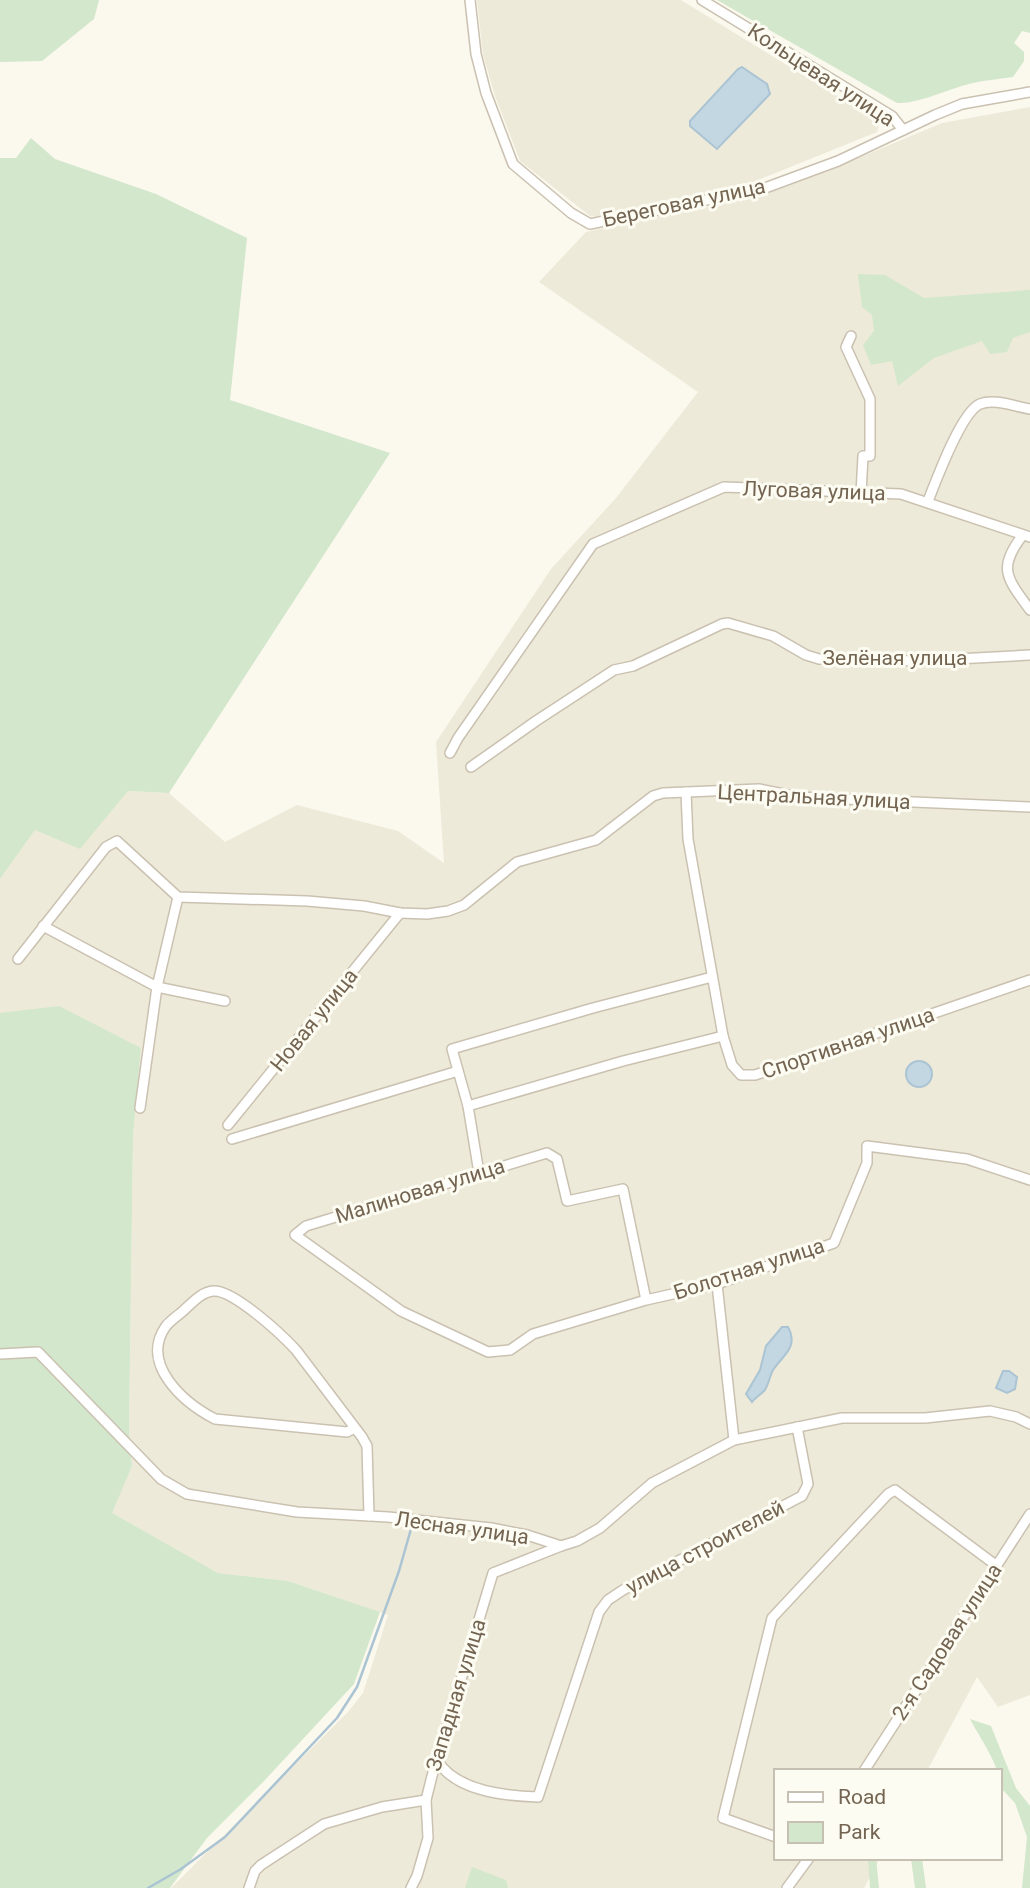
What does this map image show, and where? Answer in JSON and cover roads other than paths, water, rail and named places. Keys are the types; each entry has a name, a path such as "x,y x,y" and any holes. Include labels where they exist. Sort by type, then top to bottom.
{"street":[{"name":"Береговая улица","path":"470,0 476,54 483,81 513,164 571,214 590,224 765,187 838,162 962,104 995,96 1030,92"},
{"name":"Кольцевая улица","path":"702,0 892,117 903,130"},
{"path":"851,336 846,347 870,399 870,456 863,456 861,494"},
{"path":"928,501 961,427 969,414 980,404 995,403 1030,410"},
{"name":"Луговая улица","path":"450,753 593,544 724,487 901,494 1027,536"},
{"path":"1027,536 1008,558 1006,570 1008,580 1030,610"},
{"name":"Зелёная улица","path":"471,767 614,670 633,666 722,624 728,623 773,636 818,659 919,661 1030,655"},
{"name":"Центральная улица","path":"400,913 427,914 464,905 517,862 596,840 653,796 672,791 759,789 798,797 1030,807"},
{"name":"Спортивная улица","path":"687,792 688,839 723,1036 732,1065 745,1076 755,1075 1030,980"},
{"path":"18,959 111,842 117,841 178,897 307,901 364,906 400,913"},
{"path":"141,1108 157,987 178,897"},
{"name":"Новая улица","path":"228,1125 400,913"},
{"path":"43,926 157,987 225,1001"},
{"path":"479,1173 468,1107 452,1049 712,977"},
{"path":"468,1107 623,1061 723,1036"},
{"path":"232,1139 458,1071"},
{"name":"Болотная улица","path":"488,1352 510,1350 533,1334 646,1300 717,1284 834,1243 867,1163 867,1146 967,1159 1030,1180"},
{"name":"Малиновая улица","path":"488,1352 401,1311 295,1236 306,1226 547,1153 557,1159 566,1201 623,1189 646,1300"},
{"path":"717,1284 734,1440"},
{"path":"355,1428 347,1432 215,1419 202,1412 173,1387 162,1373 159,1339 166,1325 202,1295 214,1291 225,1293 284,1337 355,1428 367,1446 369,1516"},
{"name":"Лесная улица","path":"0,1354 38,1352 161,1479 187,1494 297,1512 491,1528 527,1535 561,1546"},
{"path":"561,1546 577,1541 600,1528 653,1483 734,1440 842,1418 925,1418 990,1411 1016,1417 1030,1424"},
{"name":"улица строителей","path":"437,1760 453,1779 485,1790 538,1797 599,1612 608,1600 623,1590 802,1496 808,1484 797,1427"},
{"path":"774,1836 723,1818 772,1618 888,1493 895,1490 997,1566"},
{"name":"2-я Садовая улица","path":"865,1769 1030,1514"},
{"name":"Западная улица","path":"411,1888 417,1877 428,1838 426,1800 493,1573 561,1546"},
{"path":"249,1888 254,1871 261,1865 324,1824 382,1807 426,1800"},
{"path":"787,1888 808,1860"}],"water":[{"path":"742,67 767,84 770,94 717,149 690,126 690,121"},
{"path":"919,1061 928,1065 932,1074 928,1083 919,1087 910,1083 906,1074 910,1065"},
{"path":"782,1327 788,1327 791,1345 773,1370 766,1389 752,1402 746,1394 760,1370 766,1346"},
{"path":"1003,1371 1009,1371 1017,1377 1015,1389 1007,1393 996,1388"}],"waterway":[{"path":"148,1888 181,1869 225,1837 337,1718 357,1687 399,1571 411,1529"}]}
